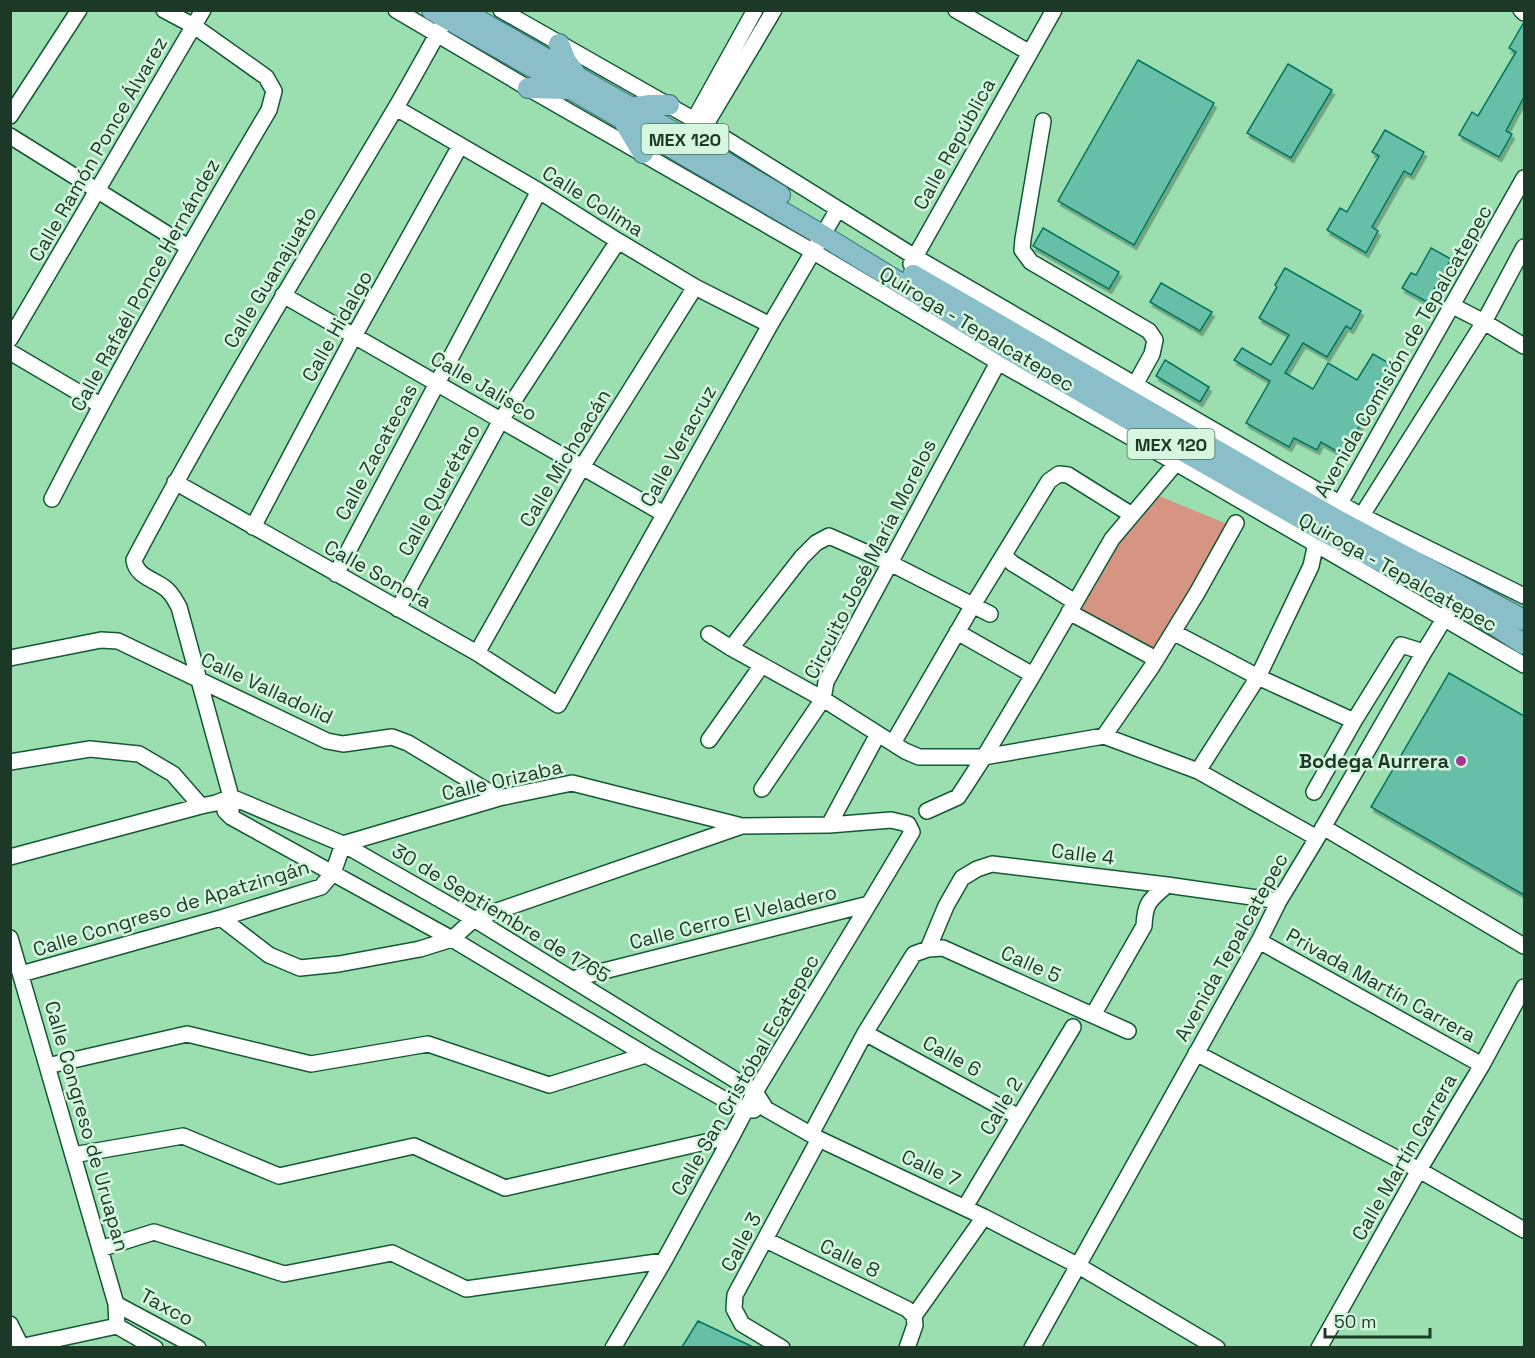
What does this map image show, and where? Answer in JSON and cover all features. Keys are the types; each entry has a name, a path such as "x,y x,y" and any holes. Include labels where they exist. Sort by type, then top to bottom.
{"main road":[{"name":"Quiroga - Tepalcatepec","path":"453,20 574,83 1328,524 1464,586 1524,620"},
{"path":"528,88 574,83 559,44"},
{"path":"643,153 627,114 650,105 669,105"},
{"name":"Quiroga - Tepalcatepec","path":"904,278 1002,355 1123,406 1181,458 1328,524"},
{"name":"Quiroga - Tepalcatepec","path":"1464,586 1524,644"}],"street":[{"path":"10,116 79,10"},
{"path":"164,10 194,26"},
{"name":"Calle Ramón Ponce Álvarez","path":"10,339 203,10"},
{"path":"396,10 453,20 528,88 643,153 825,230 904,278"},
{"path":"501,10 699,123 825,230"},
{"path":"699,123 755,10"},
{"path":"699,123 774,10"},
{"path":"956,10 1030,53"},
{"name":"Calle República","path":"904,278 1054,10"},
{"name":"Calle Guanajuato","path":"200,680 179,607 172,594 140,573 135,568 134,560 175,482 283,295 396,108 453,20"},
{"name":"Calle Rafaél Ponce Hernández","path":"52,499 100,405 269,110 274,91 266,77 194,26"},
{"name":"Calle Colima","path":"396,108 695,287 770,325"},
{"path":"1043,122 1022,250 1031,262 1149,331 1155,340 1152,354 1123,406"},
{"path":"10,136 188,248"},
{"name":"Calle Hidalgo","path":"253,527 354,336 460,146"},
{"name":"Avenida Comisión de Tepalcatepec","path":"1198,771 1258,677 1311,566 1328,524 1524,178"},
{"name":"Calle Zacatecas","path":"336,574 538,191"},
{"name":"Calle Veracruz","path":"558,705 825,230"},
{"name":"Calle Querétaro","path":"398,609 501,420 618,241"},
{"path":"1311,566 1347,534 1484,321 1524,247"},
{"name":"Calle Michoacán","path":"477,653 582,467 695,287"},
{"name":"Calle Jalisco","path":"283,295 664,514"},
{"path":"1453,306 1484,321 1524,346"},
{"path":"10,352 100,405"},
{"name":"Circuito José María Morelos","path":"1002,355 826,682 823,699 919,757 984,757 1104,736"},
{"path":"927,811 958,796 984,757 1112,539 1181,458"},
{"path":"893,743 1049,481 1059,474 1068,475 1132,515"},
{"name":"Calle Sonora","path":"175,482 477,653 558,705"},
{"path":"1236,523 1154,664 1104,736 1198,771 1320,833 1524,946"},
{"path":"1328,524 1464,586 1524,596"},
{"path":"1347,534 1444,618 1524,665"},
{"path":"731,648 802,557 816,543 829,536 890,563 990,614"},
{"path":"1004,555 1072,607 1154,664"},
{"name":"Avenida Tepalcatepec","path":"1032,1347 1280,901 1464,586"},
{"path":"957,632 1033,675"},
{"path":"1173,632 1258,677 1354,721"},
{"path":"709,634 823,699 762,789"},
{"name":"Calle Valladolid","path":"10,658 101,640 118,640 327,741 343,744 392,737 408,742 498,798"},
{"path":"1314,792 1401,645 1424,652"},
{"path":"709,740 762,665"},
{"path":"200,680 231,797 231,817"},
{"path":"220,918 268,955 300,968 339,964 420,949 452,939 474,920 742,826 829,825 878,734"},
{"path":"10,762 90,749 139,753 173,774 208,805 452,939 646,1055 746,1110 766,1109"},
{"name":"Calle Orizaba","path":"343,844 498,798 572,783 742,826"},
{"path":"10,857 231,797"},
{"name":"30 de Septiembre de 1765","path":"231,797 343,844 572,979 754,1092"},
{"name":"Calle San Cristóbal Ecatepec","path":"613,1347 663,1261 754,1092 912,832 908,824 891,820 829,825"},
{"name":"Calle Congreso de Apatzingán","path":"21,974 321,887 333,873 343,844"},
{"name":"Calle 4","path":"921,952 962,878 977,869 992,864 1280,901"},
{"path":"1093,1015 1144,926 1144,913 1149,901 1167,885"},
{"name":"Calle Cerro El Veladero","path":"572,979 869,904"},
{"name":"Calle Congreso de Uruapan","path":"10,938 116,1304 117,1326"},
{"name":"Privada Martín Carrera","path":"1259,941 1482,1065"},
{"name":"Calle 5","path":"921,952 943,948 1128,1031"},
{"name":"Calle 3","path":"782,1347 742,1324 734,1309 735,1295 765,1240 865,1033 921,952"},
{"name":"Calle Martín Carrera","path":"1319,1347 1419,1170 1482,1065 1524,987"},
{"name":"Calle 2","path":"965,1207 1073,1027"},
{"name":"Calle 6","path":"865,1033 1018,1117"},
{"path":"48,1066 187,1034 311,1064 428,1044 549,1085 646,1055"},
{"path":"1196,1053 1419,1170 1524,1230"},
{"name":"Calle 7","path":"754,1092 766,1109 815,1136 965,1207 1077,1265 1218,1347"},
{"path":"73,1155 183,1136 279,1176 414,1146 505,1188 732,1136"},
{"path":"907,1347 915,1325 915,1316 984,1217"},
{"path":"100,1249 154,1232 284,1274 392,1253 466,1289 663,1261"},
{"name":"Calle 8","path":"765,1240 907,1309 915,1316"},
{"name":"Taxco","path":"116,1304 198,1347"},
{"path":"10,1324 18,1347 117,1326"},
{"name":"Taxco","path":"117,1326 155,1347"}],"shaded area":[{"path":"1152,493 1232,526 1156,657 1071,611"}],"building":[{"path":"1524,22 1524,97 1506,131 1512,134 1499,157 1459,135 1472,112 1478,116 1516,52 1509,48"},
{"path":"1138,60 1214,103 1134,245 1058,201"},
{"path":"1288,64 1332,90 1291,158 1247,133"},
{"path":"1385,130 1424,152 1411,175 1404,171 1372,227 1378,231 1366,253 1327,230 1340,208 1347,212 1379,156 1372,152"},
{"path":"1043,228 1119,272 1109,289 1033,246"},
{"path":"1431,248 1451,259 1427,302 1402,288 1411,273 1416,275"},
{"path":"1285,268 1361,311 1351,329 1346,326 1327,357 1303,343 1285,373 1313,389 1328,363 1357,380 1373,354 1394,366 1343,455 1321,442 1317,450 1294,438 1289,447 1246,423 1270,381 1234,360 1242,348 1271,365 1289,335 1259,318"},
{"path":"1161,283 1212,312 1200,331 1150,302"},
{"path":"1165,360 1209,387 1200,402 1156,376"},
{"name":"Bodega Aurrera","path":"1449,673 1524,716 1524,895 1371,807"},
{"path":"698,1321 753,1347 682,1347"}],"place":[{"name":"Bodega Aurrera","path":"1461,761"}]}
